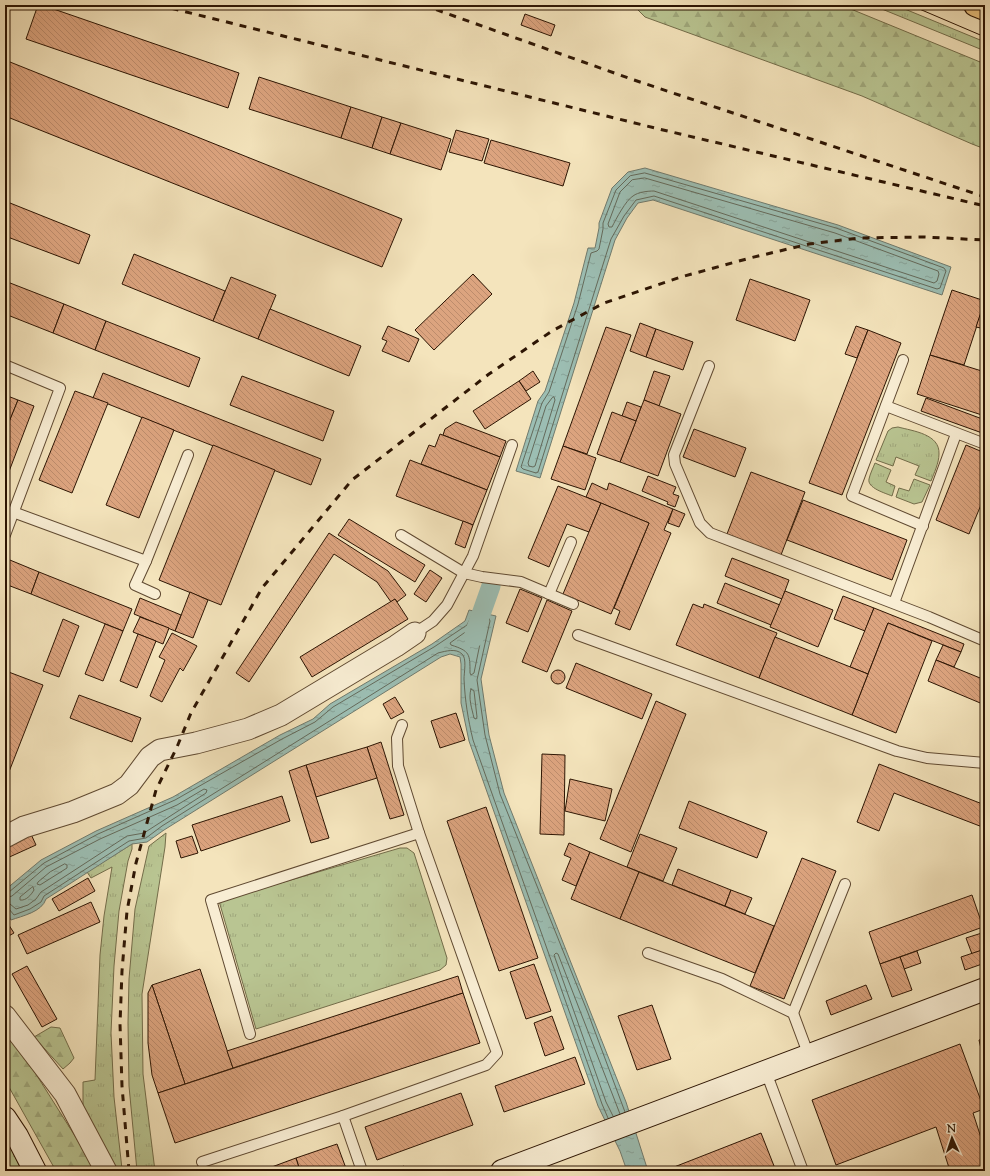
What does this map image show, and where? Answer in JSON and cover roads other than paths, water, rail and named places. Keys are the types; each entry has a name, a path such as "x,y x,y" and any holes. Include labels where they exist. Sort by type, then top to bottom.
{"main road":[{"path":"975,5 985,9"}],"street":[{"path":"5,837 24,828 73,812 117,794 128,785 150,757 160,750 196,743 248,729 281,715 415,633"},
{"path":"502,1171 985,989"},
{"path":"5,1016 65,1094 106,1171"},
{"path":"5,1118 17,1136 35,1171"}],"lane":[{"path":"903,360 852,496 922,526"},
{"path":"5,366 60,388 5,535"},
{"path":"709,366 674,455 675,464 700,523 710,533 894,603 985,642"},
{"path":"886,406 985,444"},
{"path":"894,603 956,434"},
{"path":"415,633 433,621 447,605 473,556 512,445"},
{"path":"155,594 135,585 188,455"},
{"path":"14,512 146,561"},
{"path":"401,535 464,573 482,578 521,582 573,604"},
{"path":"549,594 571,542"},
{"path":"578,635 896,751 927,758 985,763"},
{"path":"202,1162 342,1116 486,1065 497,1053 419,833 398,766 397,738 402,725"},
{"path":"250,1034 211,900 419,833"},
{"path":"809,1056 793,1013 845,884"},
{"path":"648,952 722,979 793,1013"},
{"path":"766,1072 803,1171"},
{"path":"342,1116 362,1171"}],"water":[{"path":"645,168 838,225 951,267 942,295 653,200 638,203 627,218 615,240 540,478 516,471 538,401 545,391 574,303 588,248 595,248 599,223 612,188 628,172"},
{"path":"469,610 496,616 481,679 489,735 504,793 626,1102 648,1171 627,1171 620,1151 598,1106 469,741 461,703 460,657 450,654 441,657 147,842 132,844 46,899 44,903 36,910 11,920 5,909 5,890 41,860 96,831 173,797 280,735 313,719 330,704 432,644 465,621"}],"waterway":[{"path":"474,638 474,634 491,586"}],"tram line":[{"path":"910,5 985,37"}],"railway":[{"path":"158,5 659,129 985,206"},
{"path":"423,5 634,80 985,197"},
{"path":"129,1171 122,1086 120,1024 122,971 127,911 136,863 156,790 177,747 191,713 262,588 352,480 489,374 552,331 604,303 681,277 809,244 859,238 924,237 985,240"}]}
